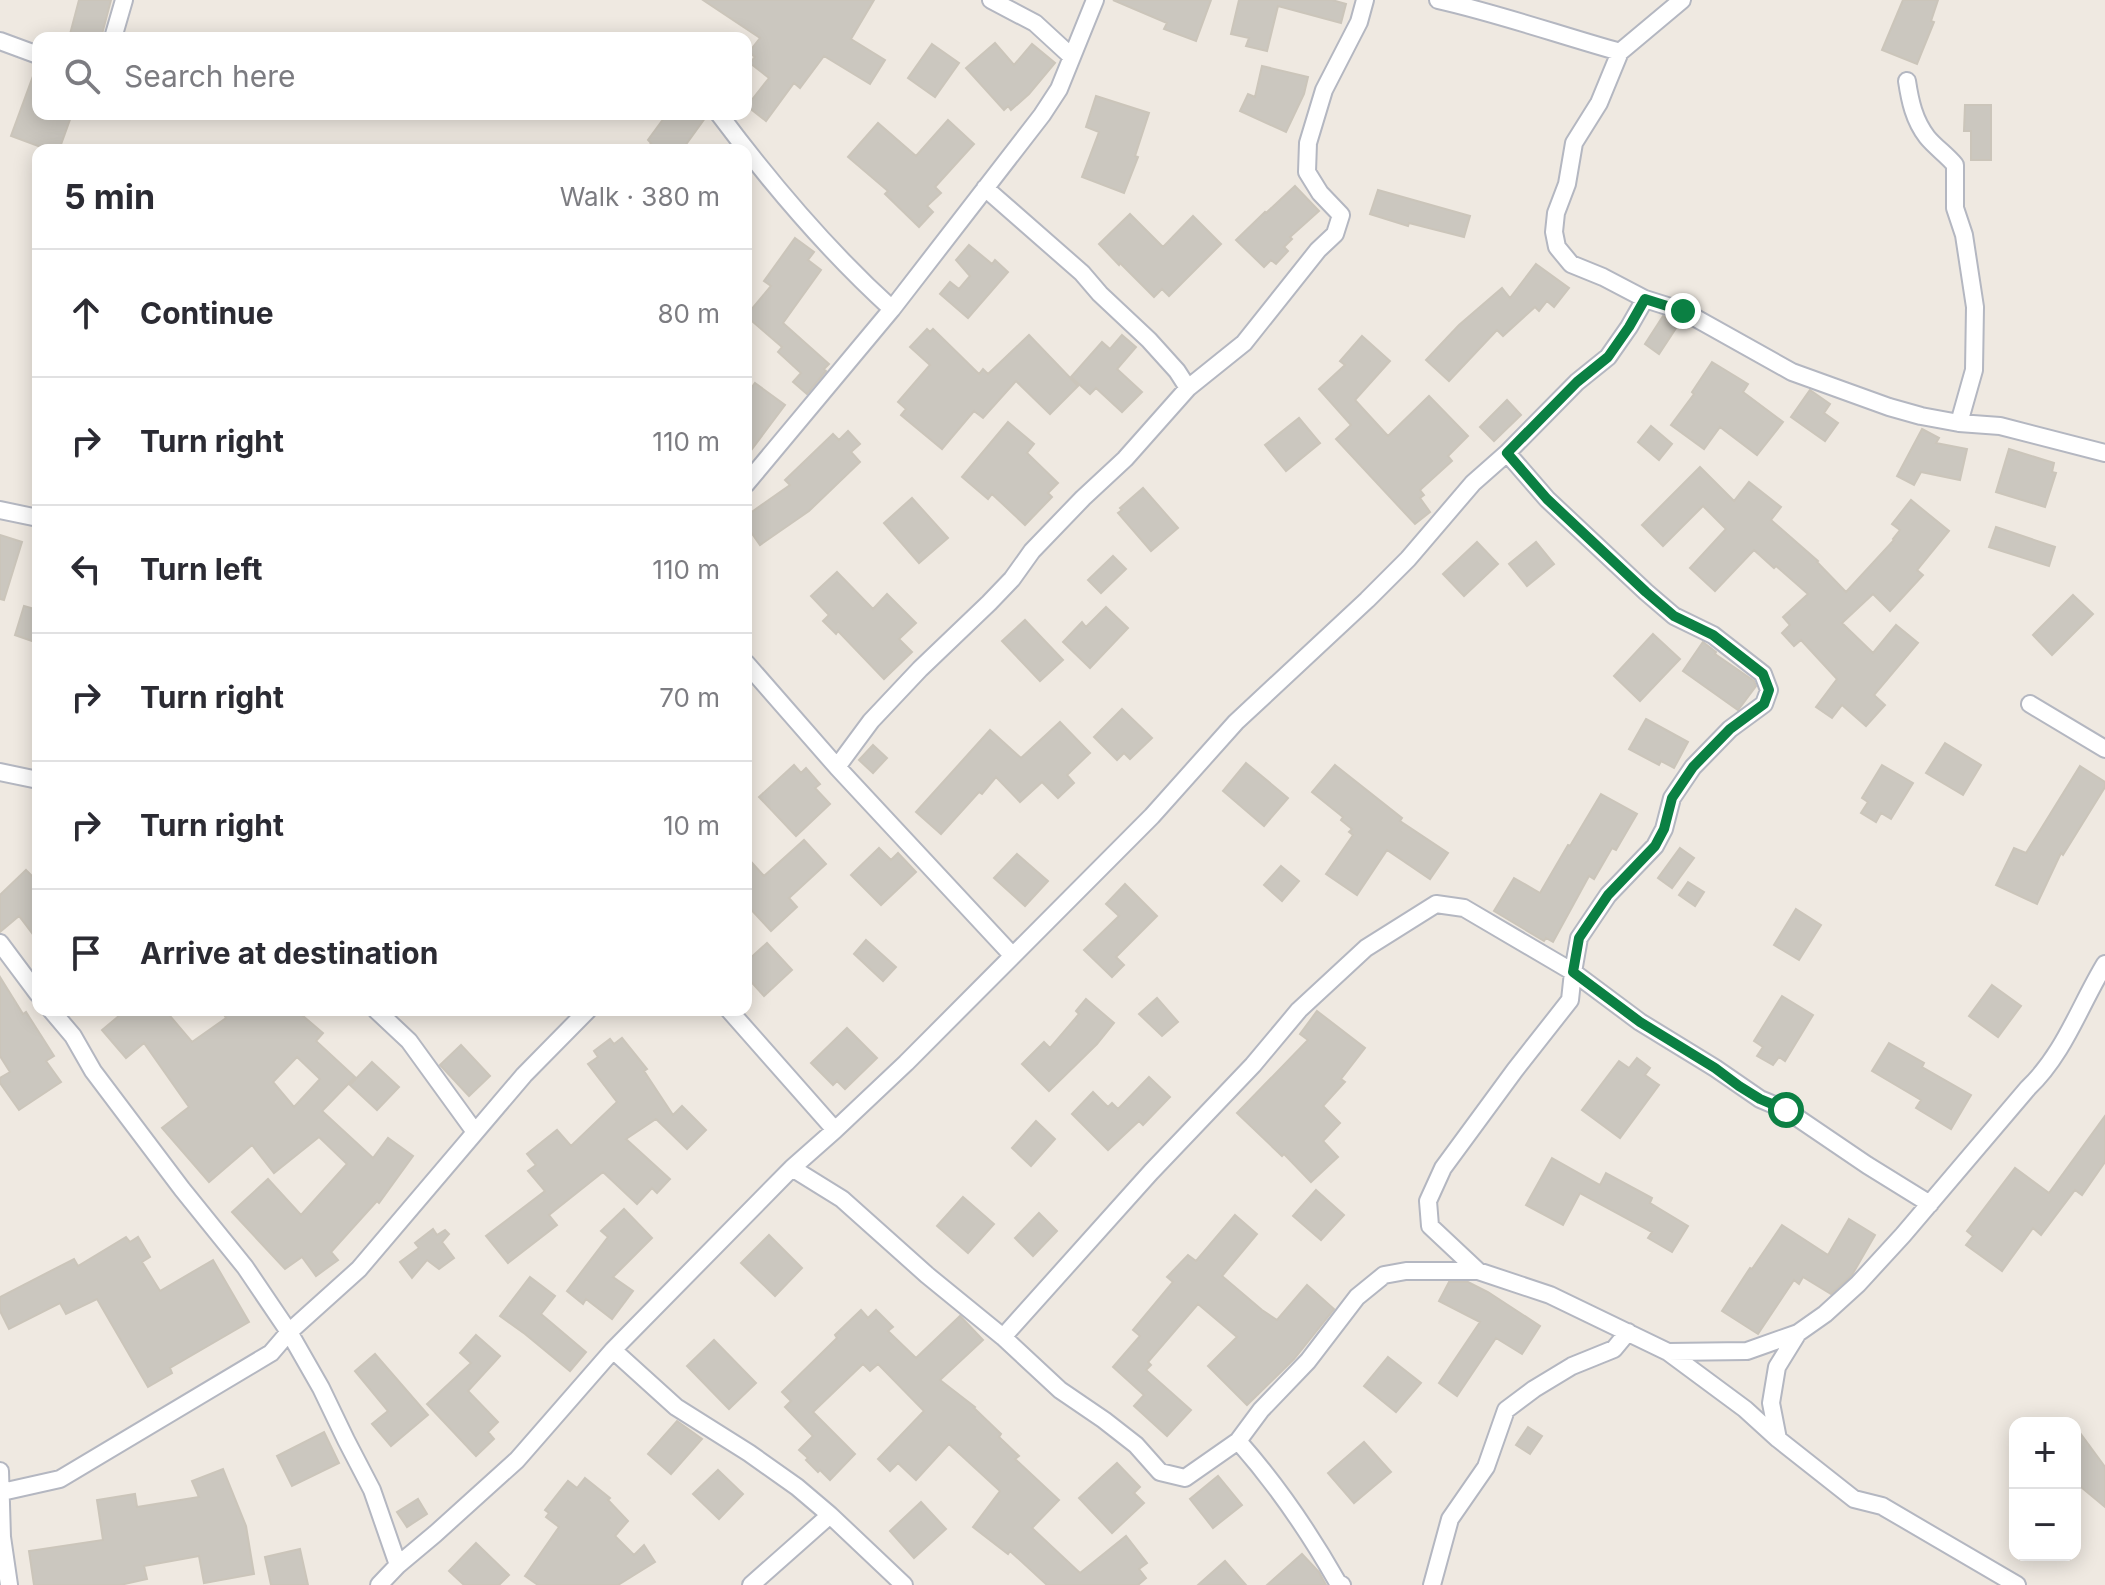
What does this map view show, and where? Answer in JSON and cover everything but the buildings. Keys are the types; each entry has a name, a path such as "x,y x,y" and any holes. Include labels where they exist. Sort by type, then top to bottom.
{"street":[{"path":"115,32 124,0"},
{"path":"991,0 1035,23 1072,57"},
{"path":"752,477 892,309 1042,115 1059,89 1095,0"},
{"path":"837,767 871,721 1012,579 1032,551 1125,459 1188,388 1244,343 1318,250 1335,234 1341,215 1320,193 1307,172 1308,143 1324,90 1359,22 1365,0"},
{"path":"1438,0 1620,52"},
{"path":"1682,0 1620,52 1599,103 1574,143 1554,232 1557,247 1571,264 1645,299 1683,311 1792,372 1910,413 1959,423 2000,426 2105,453"},
{"path":"0,41 32,53"},
{"path":"1907,81 1916,119 1928,138 1955,165 1955,208 1964,235 1975,307 1974,370 1959,423"},
{"path":"723,120 741,144"},
{"path":"752,158 848,269 892,309"},
{"path":"985,188 1082,273 1149,340 1188,388"},
{"path":"379,1585 517,1460 613,1350 792,1168 906,1063 1152,816 1236,722 1408,559 1473,483 1577,382 1608,357 1645,299"},
{"path":"1478,1271 1430,1226 1428,1201 1443,1168 1570,1000 1579,938 1608,895 1655,846 1664,829 1672,798 1693,767 1730,729 1764,704 1769,690 1763,674 1713,635 1674,616 1646,592 1547,499 1507,453"},
{"path":"0,510 32,517"},
{"path":"752,670 837,767 1012,955"},
{"path":"2030,704 2105,749"},
{"path":"0,772 32,779"},
{"path":"1003,1337 1151,1172 1253,1065 1299,1010 1366,948 1436,904 1464,908 1573,972 1640,1022 1760,1099 1786,1110 1930,1204"},
{"path":"0,943 32,986"},
{"path":"1668,1352 1747,1351 1798,1333 1825,1314 1858,1284 2040,1077 2104,966"},
{"path":"56,1016 73,1036 93,1071 245,1267 289,1332 372,1490 398,1565"},
{"path":"382,1016 409,1041 475,1132"},
{"path":"2,1492 60,1479 271,1353 289,1332 359,1269 524,1075 582,1016"},
{"path":"734,1016 835,1130"},
{"path":"792,1168 842,1199 1060,1390 1136,1445 1160,1472 1185,1478 1238,1441 1261,1410 1308,1361 1357,1297 1384,1275 1406,1271 1478,1271 1550,1295 1668,1352 1745,1409 1854,1499 1882,1506 2017,1585"},
{"path":"1432,1585 1450,1519 1486,1467 1506,1410 1572,1366 1614,1349 1628,1332"},
{"path":"1778,1439 1771,1403 1777,1367 1798,1333"},
{"path":"613,1350 676,1407 797,1487 904,1585"},
{"path":"1238,1441 1266,1473 1339,1584"},
{"path":"0,1471 1,1538 9,1585"},
{"path":"751,1585 830,1515"}],"route":[{"path":"1683,311 1645,299 1608,357 1577,382 1507,453 1547,499 1646,592 1674,616 1713,635 1763,674 1769,690 1764,704 1730,729 1693,767 1672,798 1664,829 1655,846 1608,895 1579,938 1573,972 1640,1022 1760,1099 1786,1110"}]}
